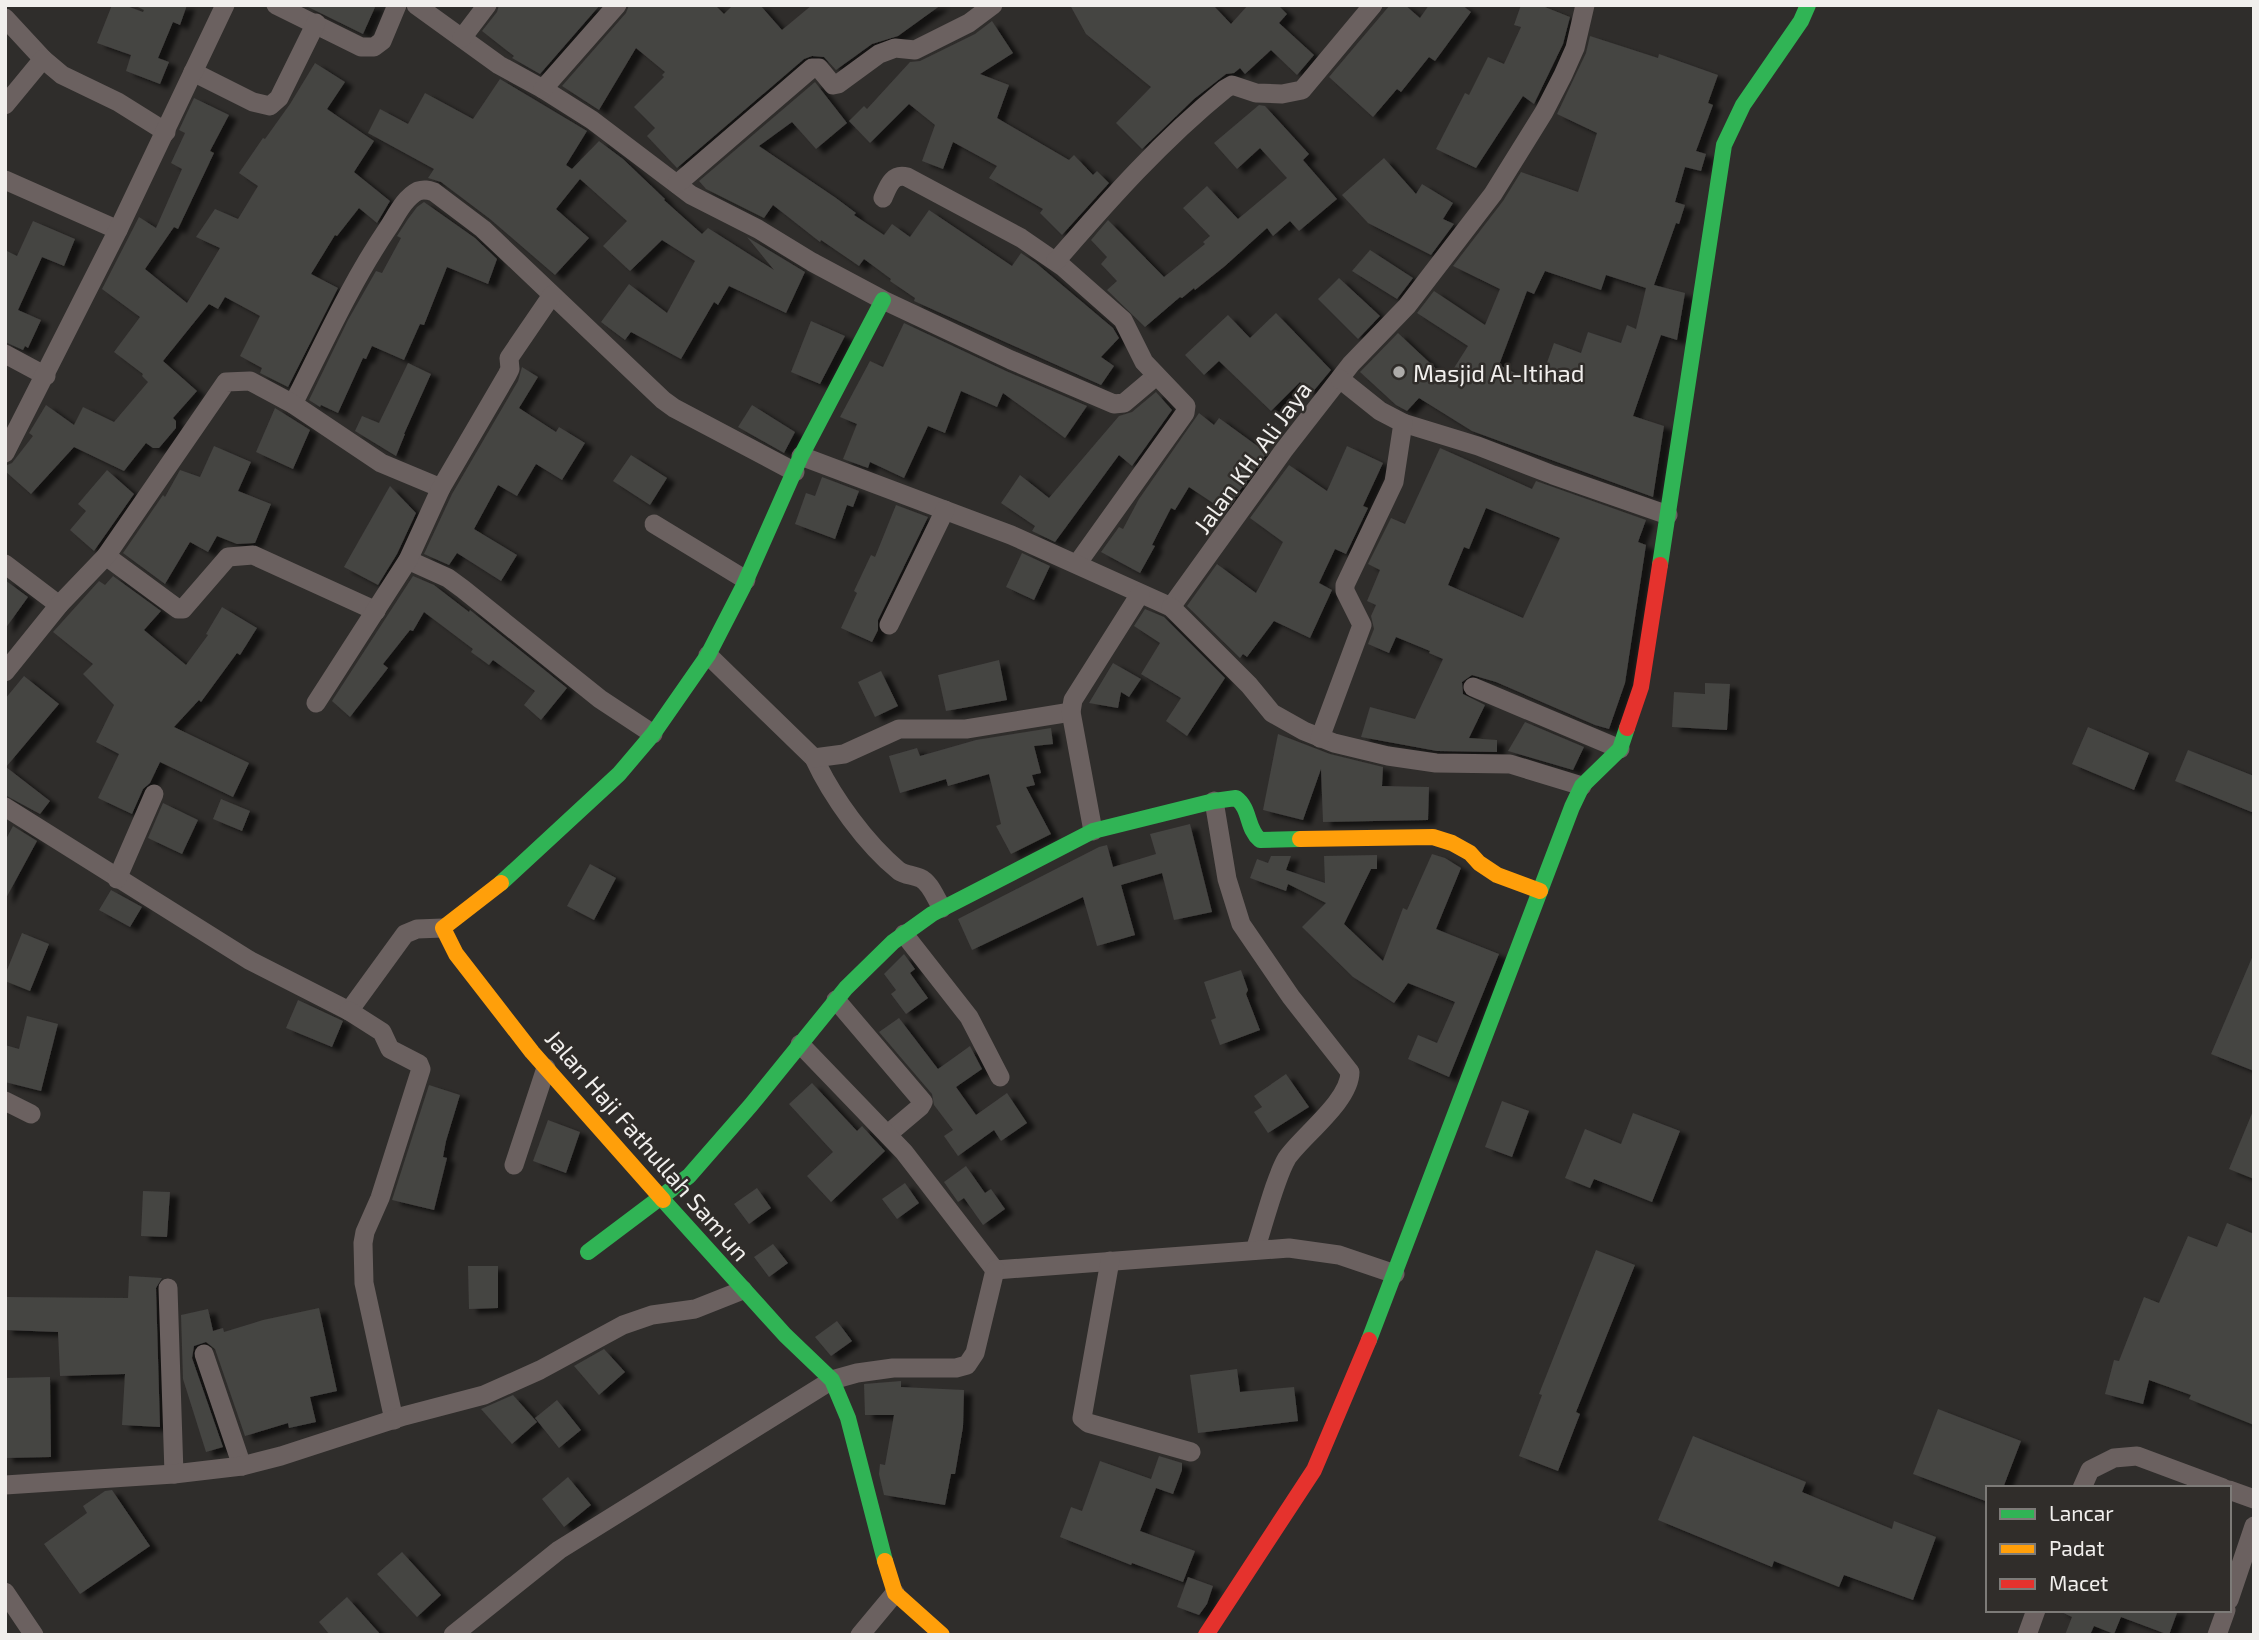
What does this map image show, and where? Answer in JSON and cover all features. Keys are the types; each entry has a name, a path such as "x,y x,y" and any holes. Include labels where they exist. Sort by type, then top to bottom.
{"street":[{"path":"5,453 118,230 225,5"},
{"path":"276,5 361,47 374,47 382,41 397,5"},
{"path":"416,5 499,65 592,120 691,195 758,229 883,300 1011,360 1114,404 1124,403 1156,376"},
{"path":"462,38 487,5"},
{"path":"543,89 617,5"},
{"path":"677,184 814,67 819,68 831,84 838,84 879,54 895,48 915,50 969,23 993,5"},
{"path":"1056,261 1129,178 1176,130 1225,89 1232,85 1256,93 1282,94 1302,90 1373,5"},
{"name":"Jalan KH. Ali Jaya","path":"1171,607 1284,450 1365,348 1406,306 1493,194 1544,112 1563,75 1575,48 1585,5"},
{"path":"1206,1635 1314,1470 1395,1274 1582,786 1620,749 1641,687 1724,145 1742,105 1801,21 1808,5"},
{"path":"5,18 43,59 62,75 118,102 166,132"},
{"path":"194,72 253,102 270,106 279,98 316,23"},
{"path":"5,105 43,59"},
{"path":"883,198 891,181 897,176 907,177 1021,238 1056,261 1123,320 1144,362 1186,407 1185,413 1077,564"},
{"path":"5,180 118,230"},
{"path":"293,404 364,263 411,196 420,190 434,192 483,229 674,408 798,464 945,510 1077,564 1171,607 1250,685 1272,713 1320,737 1355,749 1436,763 1510,764 1582,786"},
{"path":"316,704 408,560 441,488 507,375 512,353 552,295"},
{"path":"349,1012 405,934 418,929 443,928 494,890 619,774 653,734 708,656 746,580 798,464 883,300"},
{"path":"5,354 46,376"},
{"path":"1340,379 1380,411 1403,423 1478,446 1668,515"},
{"path":"5,672 59,605 106,556 226,382 250,381 293,404 381,463 441,488"},
{"path":"1320,737 1362,629 1362,623 1345,591 1345,585 1394,482 1403,423"},
{"path":"889,625 945,510"},
{"path":"654,524 746,580"},
{"path":"106,556 178,609 183,609 229,557 253,555 376,611"},
{"path":"408,560 463,589 600,699 653,734"},
{"path":"5,564 59,605"},
{"path":"1093,831 1071,712 1073,700 1140,594"},
{"path":"708,656 814,758 842,808 900,872 925,881 942,908"},
{"path":"1473,687 1620,749"},
{"path":"814,758 844,754 899,729 966,729 1071,712"},
{"path":"117,879 154,794"},
{"path":"588,1252 688,1176 751,1105 846,988 904,934 942,908 1093,831 1236,798 1244,804 1253,834 1261,840 1433,837 1461,848 1497,875 1540,891"},
{"path":"1214,801 1227,878 1241,924 1291,997 1350,1072 1346,1086 1324,1120 1285,1161 1255,1251"},
{"path":"5,807 248,960 382,1032 390,1049 419,1064 421,1069 363,1243 364,1283 394,1420"},
{"name":"Jalan Haji Fathullah Sam'un","path":"5,1485 174,1474 242,1466 281,1456 484,1395 540,1370 623,1325 652,1315 695,1308 743,1290 546,1068 456,954 443,928"},
{"path":"904,934 969,1017 1000,1077"},
{"path":"836,1000 923,1101 920,1107 888,1134"},
{"path":"453,1635 559,1550 832,1380 893,1368 956,1368 967,1365 975,1353 995,1270 947,1205 888,1134 800,1044"},
{"path":"514,1165 546,1068"},
{"path":"5,1101 31,1114"},
{"path":"995,1270 1289,1248 1339,1255 1395,1274"},
{"path":"1110,1261 1082,1418 1088,1423 1191,1452"},
{"path":"168,1288 174,1474"},
{"path":"743,1290 832,1380 848,1418 875,1527 895,1593 942,1635"},
{"path":"204,1354 242,1466"},
{"path":"2083,1486 2090,1470 2114,1458 2137,1456 2218,1486"},
{"path":"2231,1491 2254,1499"},
{"path":"2231,1594 2254,1526"},
{"path":"5,1592 34,1635"},
{"path":"860,1635 895,1593"},
{"path":"2027,1635 2035,1612"},
{"path":"2217,1635 2225,1612"}],"building":[{"path":"112,5 124,5 143,12 144,10 134,5 187,5 180,25 173,22 158,58 169,62 160,84 126,71 131,55 97,43"},
{"path":"304,5 376,5 363,34"},
{"path":"499,5 600,5 540,74 512,58 514,56 482,31 497,12"},
{"path":"629,5 715,5 724,14 733,5 760,5 782,30 812,5 941,5 898,36 872,44 836,70 824,57 812,56 804,59 677,168 647,136 655,128 634,107 664,77 662,75 665,72 636,48 599,110 562,86 626,13"},
{"path":"1070,5 1213,5 1231,24 1248,5 1278,5 1287,14 1279,23 1314,55 1297,75 1271,50 1245,74 1240,68 1234,73 1226,74 1194,99 1142,149 1116,123 1151,87 1086,34"},
{"path":"1390,5 1405,5 1420,18 1429,5 1462,5 1471,12 1435,61 1429,57 1401,92 1397,89 1373,117 1329,77"},
{"path":"1521,5 1540,5 1570,17 1563,44 1534,104 1523,96 1476,168 1436,149 1465,93 1469,95 1488,57 1504,64 1521,27 1514,25"},
{"path":"992,21 1013,53 980,74 1009,85 997,118 1069,160 1074,155 1093,175 1097,171 1109,183 1062,235 1040,213 1043,209 989,178 997,166 953,142 943,169 922,161 935,125 909,104 870,143 849,121 864,106 867,109 910,62 920,61 975,34"},
{"path":"1590,36 1658,58 1659,54 1718,75 1708,103 1713,105 1696,151 1706,154 1701,171 1685,167 1675,202 1685,205 1654,285 1685,293 1677,340 1661,335 1633,416 1664,426 1653,497 1472,431 1419,398 1407,411 1396,405 1360,372 1398,333 1447,379 1468,346 1417,313 1434,291 1485,325 1500,289 1453,266 1503,201 1521,172 1578,192 1597,133 1557,114 1586,53","holes":["1545,271 1601,290 1606,275 1646,288 1636,329 1627,325 1621,343 1588,332 1581,353 1554,343 1539,385 1499,365 1527,291 1534,294"]},
{"path":"315,63 345,82 327,109 374,141 354,172 390,201 377,223 359,208 337,236 335,235 311,274 338,288 288,387 260,373 262,368 240,356 260,316 225,297 218,309 209,304 163,361 197,391 173,418 176,428 159,448 153,448 146,443 124,471 74,447 31,494 5,471 5,466 12,463 33,436 29,433 46,405 74,425 83,407 114,422 148,382 143,374 114,352 140,317 102,289 139,217 156,228 182,169 171,163 185,133 179,130 194,98 229,115 210,151 214,153 178,229 174,227 145,269 187,303 220,248 196,237 215,209 238,219 258,186 239,173 290,104"},
{"path":"500,79 587,131 566,165 572,169 599,141 623,159 702,234 708,228 774,270 747,237 805,272 786,313 729,286 718,305 714,302 681,359 631,332 625,340 601,322 629,284 667,313 695,261 662,240 630,271 603,246 627,221 580,179 556,209 589,238 555,275 490,219 441,182 428,178 434,169 368,133 380,109 408,124 425,93 473,119"},
{"path":"815,82 847,123 816,149 792,122 759,146 836,198 856,213 854,215 884,235 892,224 910,237 929,210 1012,266 1021,253 1036,263 1113,328 1119,338 1101,357 1114,366 1101,385 914,301 915,298 864,259 859,266 821,240 820,242 773,205 764,218 706,189 699,181"},
{"path":"1259,105 1265,106 1309,154 1303,160 1337,199 1299,231 1290,221 1273,236 1267,228 1225,266 1195,290 1194,288 1180,297 1145,327 1107,290 1117,281 1101,264 1107,257 1091,240 1108,220 1164,277 1205,244 1203,242 1210,236 1183,208 1207,186 1238,219 1287,178 1260,148 1237,169 1214,143"},
{"path":"1384,158 1416,194 1422,184 1453,203 1443,219 1454,224 1431,255 1368,223 1342,195"},
{"path":"424,202 475,238 497,259 488,284 447,267 424,325 420,324 404,360 372,346 366,359 363,358 338,413 321,405 320,407 309,400 348,320 376,271 382,273 401,238 397,236 417,207"},
{"path":"33,221 75,239 64,266 42,257 18,310 41,320 28,348 25,346 23,350 5,342 5,250 17,256"},
{"path":"1370,250 1413,278 1397,299 1352,271"},
{"path":"1339,278 1380,316 1358,339 1318,299"},
{"path":"1276,313 1331,370 1311,394 1300,382 1271,411 1219,361 1204,375 1185,355 1228,315 1250,338"},
{"path":"811,321 845,336 820,384 791,372"},
{"path":"904,323 1087,406 1065,438 1003,393 997,407 961,391 945,433 928,426 904,478 870,462 868,468 843,459 857,424 840,417 870,361 883,367"},
{"path":"408,363 431,374 396,456 355,431 362,416 379,423"},
{"path":"522,367 538,377 519,408 556,432 559,427 585,443 562,480 536,464 517,496 498,485 474,529 517,555 501,581 457,553 449,565 424,554 452,494 518,381"},
{"path":"1156,392 1172,410 1132,466 1119,455 1055,542 1032,531 1035,526 1001,503 1020,475 1049,498 1119,416 1132,412"},
{"path":"752,405 795,432 784,453 738,427"},
{"path":"275,408 310,430 293,469 256,452"},
{"path":"1199,413 1214,425 1219,418 1267,453 1225,511 1189,487 1175,510 1171,508 1140,573 1101,552 1119,527 1123,529 1139,499"},
{"path":"214,446 251,462 238,491 271,504 255,543 237,544 217,536 208,552 190,542 165,584 123,553 163,495 165,497 180,470 200,477"},
{"path":"1347,446 1383,463 1363,506 1368,508 1346,554 1335,549 1319,583 1332,590 1310,638 1274,621 1247,657 1243,654 1240,658 1187,606 1217,564 1256,593 1283,542 1250,518 1289,465 1327,491"},
{"path":"1440,448 1532,489 1536,481 1646,520 1638,542 1646,545 1625,683 1609,729 1496,682 1472,675 1462,682 1463,694 1485,705 1469,738 1497,740 1497,752 1437,751 1361,737 1370,707 1415,719 1443,659 1396,637 1389,653 1368,644 1374,629 1371,616 1376,605 1367,601 1380,570 1368,564 1391,518 1405,524","holes":["1486,508 1560,538 1523,618 1448,585 1464,547 1469,549"]},
{"path":"631,455 667,478 650,505 613,481"},
{"path":"107,470 134,494 94,551 70,530 86,511 78,504"},
{"path":"822,477 859,491 853,507 847,505 835,539 795,524 806,493 815,496"},
{"path":"390,486 416,513 397,554 378,585 344,567"},
{"path":"896,505 928,517 878,620 878,630 872,642 841,628 857,593 854,591 871,555 875,557"},
{"path":"1022,553 1050,566 1034,600 1006,587"},
{"path":"113,576 161,611 144,630 186,665 208,635 206,634 222,607 257,628 240,655 237,653 201,702 199,700 174,727 249,763 233,797 160,762 150,783 143,789 132,814 98,798 119,754 96,742 114,705 83,674 93,664 53,632 99,581 105,585"},
{"path":"413,576 434,585 469,612 470,610 567,688 541,720 524,705 535,691 493,660 489,665 471,652 473,649 424,612 413,631 410,630 383,664 388,668 350,717 332,701"},
{"path":"5,580 28,597 5,629"},
{"path":"1145,609 1164,617 1225,678 1187,736 1166,721 1181,698 1141,674 1160,643 1134,626"},
{"path":"999,660 1007,700 946,711 938,675"},
{"path":"1113,663 1141,679 1129,697 1121,692 1118,708 1089,703"},
{"path":"881,671 898,706 875,717 858,682"},
{"path":"24,676 59,704 6,767 50,801 40,814 5,795 5,699"},
{"path":"1705,683 1730,684 1727,730 1672,727 1674,692 1705,694"},
{"path":"1525,722 1584,747 1573,770 1508,751"},
{"path":"2088,727 2149,753 2134,790 2072,764"},
{"path":"1051,728 1053,744 1034,746 1041,773 1032,775 1035,785 1026,787 1051,834 1011,854 996,826 1001,824 989,774 948,786 946,779 900,793 889,756 917,748 920,756 976,740"},
{"path":"1278,734 1330,754 1383,767 1382,786 1429,787 1428,820 1323,822 1321,769 1303,820 1263,810"},
{"path":"2188,750 2254,776 2254,813 2175,781"},
{"path":"221,799 250,811 242,831 213,819"},
{"path":"163,803 198,820 182,854 148,838"},
{"path":"1190,824 1212,912 1174,920 1162,873 1121,885 1135,935 1097,946 1083,897 972,950 958,919 1099,847 1107,845 1113,867 1156,854 1150,834"},
{"path":"13,826 37,841 5,900 5,841"},
{"path":"1432,854 1461,868 1436,929 1499,954 1449,1077 1408,1059 1418,1035 1437,1043 1455,1002 1408,983 1394,1003 1353,977 1302,927 1326,903 1288,884 1286,891 1250,878 1257,859 1268,863 1271,856 1291,856 1286,870 1325,883 1324,856 1377,855 1377,869 1371,869 1344,924 1383,961 1403,908 1407,910"},
{"path":"590,864 616,878 594,920 567,906"},
{"path":"111,890 142,907 130,927 99,910"},
{"path":"22,933 49,944 30,991 5,981"},
{"path":"2254,953 2254,1071 2211,1054"},
{"path":"904,954 915,969 910,973 928,998 906,1014 891,994 896,990 884,974"},
{"path":"1241,970 1248,990 1246,994 1260,1030 1220,1045 1211,1020 1216,1018 1204,982"},
{"path":"298,1000 343,1021 332,1047 286,1028"},
{"path":"27,1016 58,1024 41,1091 5,1082 5,1045 19,1049"},
{"path":"899,1018 938,1069 970,1046 982,1069 956,1087 976,1115 1007,1093 1027,1123 1001,1141 994,1130 958,1156 944,1136 953,1130 934,1105 932,1094 879,1032"},
{"path":"1286,1074 1309,1107 1268,1133 1254,1112 1262,1107 1254,1096"},
{"path":"812,1083 857,1131 862,1126 885,1151 831,1202 807,1176 833,1152 789,1104"},
{"path":"429,1085 460,1095 446,1141 443,1157 447,1158 434,1210 392,1200"},
{"path":"1502,1101 1529,1111 1512,1157 1485,1147"},
{"path":"2254,1111 2254,1179 2229,1169"},
{"path":"1633,1113 1680,1131 1652,1202 1594,1179 1590,1188 1565,1178 1585,1129 1621,1144"},
{"path":"548,1120 580,1132 566,1173 533,1161"},
{"path":"966,1166 985,1193 991,1189 1005,1209 983,1225 964,1198 958,1202 944,1182"},
{"path":"905,1183 919,1203 897,1219 882,1199"},
{"path":"757,1188 771,1208 749,1224 734,1204"},
{"path":"143,1191 170,1192 167,1237 141,1236"},
{"path":"2227,1223 2254,1234 2254,1425 2189,1399 2191,1395 2149,1380 2143,1404 2105,1394 2114,1360 2119,1361 2144,1297 2159,1303 2188,1236 2217,1247"},
{"path":"773,1244 788,1263 769,1277 754,1257"},
{"path":"1596,1250 1635,1265 1576,1412 1580,1414 1558,1471 1519,1456 1542,1395 1539,1394"},
{"path":"468,1266 498,1266 498,1308 469,1309"},
{"path":"129,1276 162,1278 156,1288 160,1427 122,1425 125,1374 60,1376 58,1332 5,1330 5,1297 128,1298"},
{"path":"319,1308 337,1391 310,1397 316,1422 289,1428 288,1423 245,1436 215,1349 206,1342 194,1346 192,1358 223,1447 206,1452 183,1379 181,1315 208,1309 213,1331 223,1328 224,1332"},
{"path":"837,1321 852,1341 831,1356 815,1337"},
{"path":"604,1349 625,1372 599,1395 574,1366"},
{"path":"1237,1369 1240,1392 1294,1387 1298,1421 1198,1433 1190,1375"},
{"path":"50,1377 51,1457 5,1458 5,1378"},
{"path":"901,1381 901,1387 964,1390 963,1427 955,1474 951,1474 945,1505 884,1495 879,1474 880,1464 885,1465 894,1415 865,1415 864,1384"},
{"path":"513,1395 537,1422 512,1444 481,1409"},
{"path":"557,1400 581,1430 559,1448 535,1418"},
{"path":"1938,1409 2021,1441 2004,1486 1986,1486 1986,1501 1913,1474"},
{"path":"1693,1436 1806,1482 1802,1492 1892,1529 1894,1521 1936,1537 1913,1600 1844,1575 1839,1587 1774,1561 1772,1567 1658,1520"},
{"path":"1159,1456 1182,1463 1182,1470 1173,1494 1156,1488 1140,1531 1195,1551 1183,1582 1060,1537 1071,1507 1082,1511 1100,1461 1151,1479"},
{"path":"568,1477 591,1505 564,1527 542,1499"},
{"path":"112,1490 150,1546 80,1594 44,1544 87,1513 83,1506 105,1491"},
{"path":"402,1552 441,1595 417,1617 377,1574"},
{"path":"1188,1577 1213,1586 1207,1604 1199,1615 1177,1607"},
{"path":"347,1597 381,1635 330,1635 319,1622"},
{"path":"2061,1612 2177,1612 2169,1635 2121,1617 2114,1634 2094,1626 2090,1635 2065,1635 2072,1617"}],"traffic: fast":[{"path":"1660,565 1724,145 1743,105 1801,21 1808,5"},
{"path":"501,883 619,774 653,734 708,655 743,587 801,456 883,300"},
{"path":"1369,1340 1572,807 1582,786 1620,749 1627,728"},
{"path":"588,1252 689,1176 846,988 893,942 932,914 1093,831 1214,801 1236,798 1241,802 1252,830 1260,840 1300,839"},
{"path":"663,1200 785,1335 832,1380 848,1418 885,1561"}],"traffic: slow":[{"path":"1300,839 1433,837 1470,853 1497,875 1540,891"},
{"path":"501,883 443,928 456,954 532,1052 663,1200"},
{"path":"885,1561 895,1593 942,1635"}],"traffic: jam":[{"path":"1627,728 1641,687 1660,565"},
{"path":"1206,1635 1314,1470 1369,1340"}],"place":[{"name":"Masjid Al-Itihad","path":"1399,372"}]}
